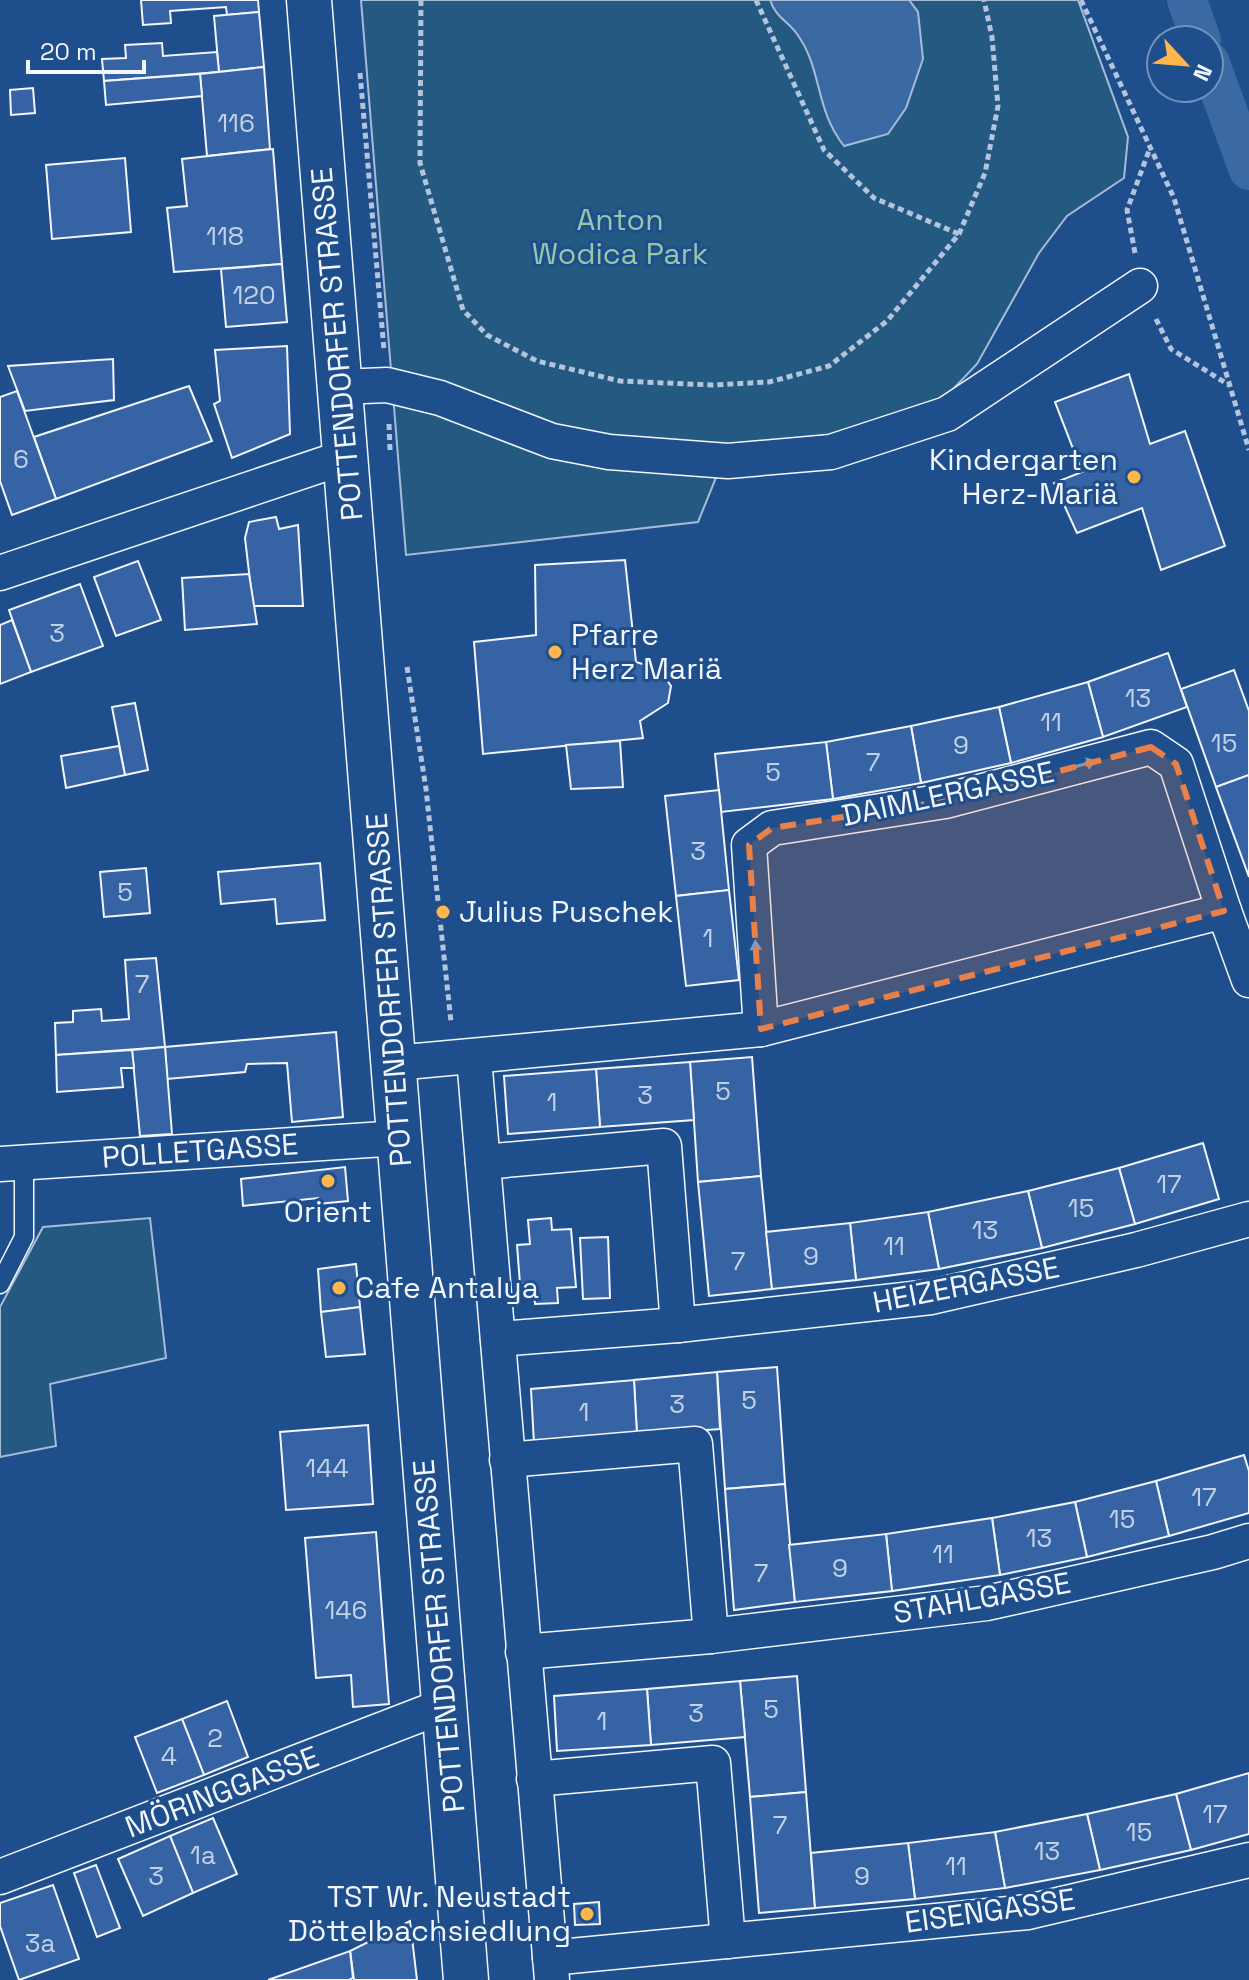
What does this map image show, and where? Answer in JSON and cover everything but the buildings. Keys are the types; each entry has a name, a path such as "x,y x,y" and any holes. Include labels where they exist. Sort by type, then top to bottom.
{"main road":[{"name":"POTTENDORFER STRASSE","path":"309,0 466,1980"}],"street":[{"path":"340,387 387,385 440,398 552,441 609,452 728,461 831,452 947,414 1140,286"},
{"path":"0,573 345,457"},
{"name":"DAIMLERGASSE","path":"761,1029 749,845 772,828 945,801 1151,747 1176,764 1249,980"},
{"path":"395,1063 761,1029 1224,911"},
{"path":"461,1058 483,1162 551,1969"},
{"name":"POLLETGASSE","path":"12,1163 400,1138"},
{"path":"483,1162 664,1146 678,1325"},
{"name":"HEIZERGASSE","path":"498,1339 678,1325 931,1297 1136,1250 1249,1219"},
{"path":"507,1460 695,1444 711,1636"},
{"name":"STAHLGASSE","path":"523,1652 711,1636 987,1603 1213,1552 1249,1541"},
{"name":"MÖRINGGASSE","path":"0,1877 443,1706"},
{"path":"534,1779 713,1763 728,1941"},
{"name":"EISENGASSE","path":"551,1969 728,1941 1028,1912 1249,1860"}],"lane":[{"path":"0,1284 24,1237 12,1163"}],"path":[{"path":"421,0 420,163 463,310 487,335 537,361 620,381 712,385 769,382 829,366 887,321 959,234 985,173 998,106 992,37 984,0"},
{"path":"756,0 824,150 874,198 959,234"},
{"path":"1081,0 1174,198 1249,450"},
{"path":"359,62 387,385 390,461"},
{"path":"405,654 426,789 452,1029 461,1058"}],"highlighted area":[{"path":"1151,747 1176,764 1224,911 761,1029 749,845 772,828 945,801"}],"green space":[{"name":"Anton Wodica Park","path":"361,0 1078,0 1128,137 1124,178 1067,216 1039,253 977,364 938,405 829,440 728,448 698,522 406,555"},
{"path":"150,1218 166,1358 50,1384 56,1446 0,1457 0,1307 43,1227"}],"shaded area":[{"path":"770,0 909,0 918,12 923,59 906,108 888,134 844,146 828,118 805,48 793,29 775,11"}],"waterway":[{"path":"1187,0 1195,24"},
{"path":"1225,104 1249,170"}],"place":[{"name":"Kindergarten Herz-Mariä","path":"1134,477"},
{"name":"Pfarre Herz Mariä","path":"555,652"},
{"name":"Julius Puschek","path":"443,912"},
{"name":"Orient","path":"328,1181"},
{"name":"Cafe Antalya","path":"339,1288"},
{"name":"TST Wr. Neustadt Döttelbachsiedlung","path":"587,1914"}]}
